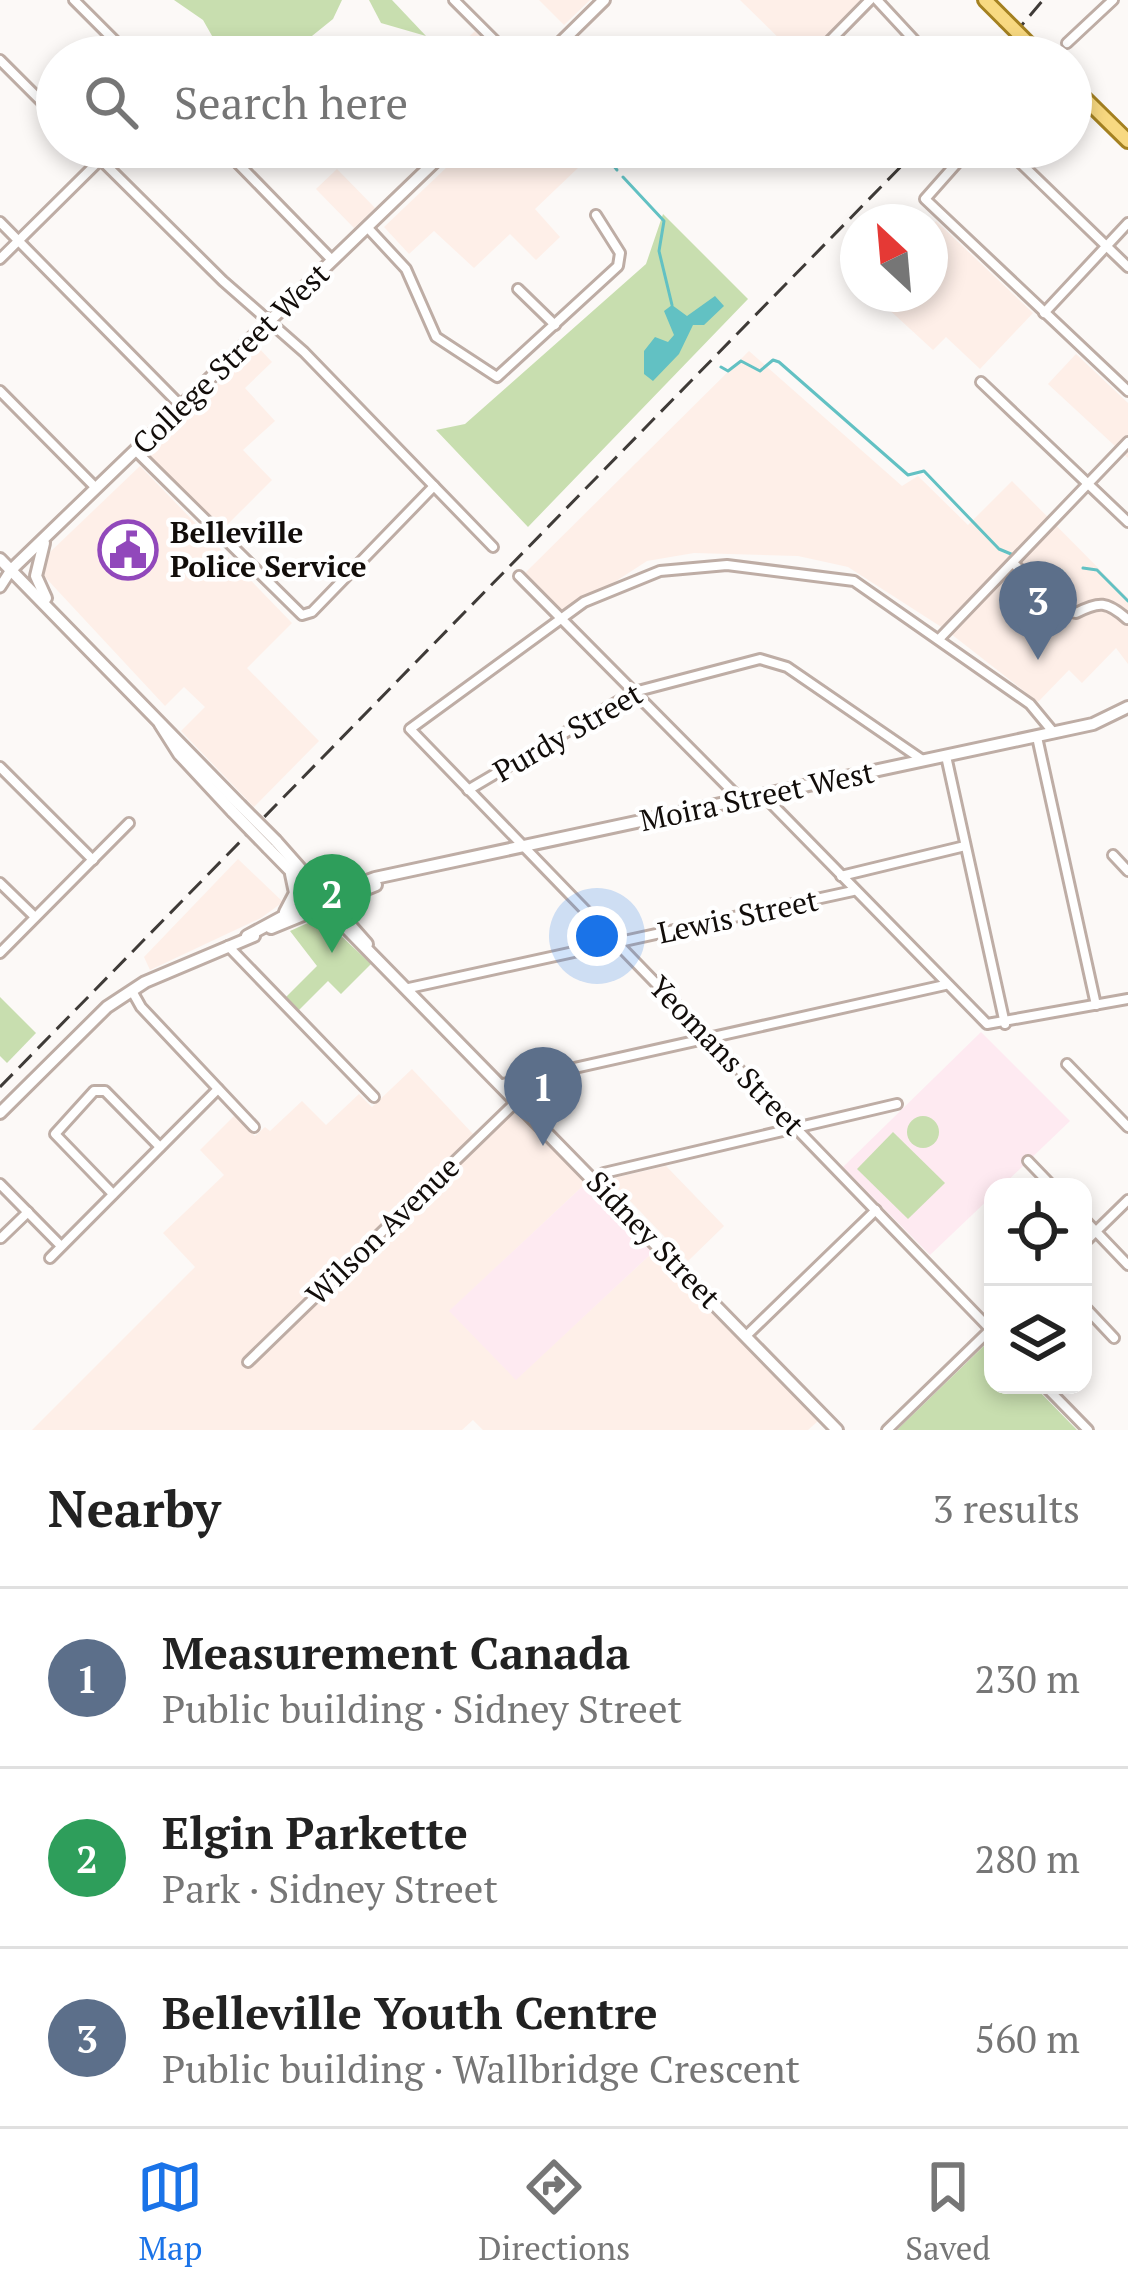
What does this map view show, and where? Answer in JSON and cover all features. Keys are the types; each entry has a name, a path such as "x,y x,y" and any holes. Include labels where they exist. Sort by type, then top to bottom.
{"main road":[{"path":"567,36 604,0"},
{"path":"985,0 1021,36"},
{"path":"1092,106 1128,141"},
{"name":"College Street West","path":"6,574 428,168"},
{"path":"50,535 41,548 36,576 54,614"},
{"name":"Sidney Street","path":"0,559 6,574 54,614 170,729 325,901 838,1430"},
{"name":"Moira Street West","path":"0,1113 107,1007 132,991 383,879 1046,735 1104,721 1127,710"},
{"name":"Sidney Street","path":"272,845 289,871 358,927 368,946"},
{"path":"284,914 295,893 289,871"},
{"name":"Moira Street West","path":"247,936 284,914 361,891 383,879"},
{"path":"358,927 354,906 361,891"}],"street":[{"path":"74,0 110,36"},
{"path":"454,0 490,36"},
{"path":"836,36 873,0 912,36"},
{"path":"1074,36 1113,0"},
{"path":"0,60 36,96"},
{"path":"0,260 92,168"},
{"path":"108,168 267,323 304,352 494,547"},
{"path":"242,168 332,260"},
{"path":"952,168 925,199 1128,392"},
{"path":"1026,168 1128,267"},
{"path":"366,226 406,269 436,338 484,374 506,373 620,261 596,215"},
{"path":"0,222 182,407"},
{"path":"1044,313 1128,223"},
{"path":"518,289 554,326"},
{"path":"981,382 1128,522"},
{"path":"0,391 97,489"},
{"path":"941,637 1128,442"},
{"path":"136,451 280,599 302,615 434,486"},
{"path":"1013,563 1062,610 1076,613 1096,602 1109,604 1127,619"},
{"path":"561,619 584,602 659,571 769,567 854,581 941,637 1040,713 1096,1005"},
{"name":"College Street West","path":"0,587 6,574"},
{"path":"519,576 740,800"},
{"name":"Yeomans Street","path":"561,619 410,729 984,1321"},
{"name":"Purdy Street","path":"468,790 634,692 760,659 774,662 924,761"},
{"path":"946,756 1006,1025"},
{"path":"0,767 93,860"},
{"path":"763,796 975,1017 1006,1025 1128,999"},
{"path":"0,953 129,823"},
{"path":"841,876 965,846"},
{"path":"1113,855 1128,871"},
{"path":"0,883 35,917"},
{"name":"Lewis Street","path":"410,988 854,891"},
{"path":"227,945 374,1096"},
{"path":"503,1084 945,985"},
{"path":"132,991 141,1007 254,1127"},
{"path":"1067,1064 1128,1127"},
{"path":"50,1258 218,1089"},
{"path":"113,1194 58,1139 58,1128 94,1091 105,1091 160,1147"},
{"name":"Wilson Avenue","path":"248,1362 518,1100"},
{"path":"596,1181 604,1173 799,1131 897,1104"},
{"path":"1028,1161 1044,1178"},
{"path":"0,1184 61,1246"},
{"path":"1092,1236 1128,1200"},
{"path":"746,1336 876,1210"},
{"path":"2,1238 28,1212"},
{"path":"1092,1228 1128,1264"},
{"path":"1092,1315 1114,1338"},
{"path":"887,1430 984,1337"},
{"path":"1053,1394 1088,1430"}],"shaded area":[{"path":"539,0 590,0 564,25"},
{"path":"740,0 864,0 828,36 777,36"},
{"path":"446,168 578,168 535,209 560,237 536,260 510,234 474,268 434,231 409,254 384,227"},
{"path":"337,169 375,208 354,228 316,189"},
{"path":"948,232 1033,313 980,369 946,337 933,350 892,312 948,312"},
{"path":"256,345 272,362 245,388 275,421 243,450 272,480 222,530 148,454"},
{"path":"749,351 902,486 918,476 968,525 1012,481 1128,598 1128,664 1116,648 1082,683 1069,670 1038,702 946,630 848,567 798,556 694,553 647,561 564,615 523,575"},
{"path":"1076,354 1128,403 1128,458 1048,384"},
{"path":"140,466 292,623 247,668 319,741 254,807 181,731 205,707 184,687 165,706 44,576 48,554"},
{"path":"238,859 283,902 261,918 150,970 144,957"},
{"path":"981,1032 1070,1121 1010,1178 984,1178 984,1204 930,1255 843,1167"},
{"path":"412,1069 474,1135 507,1103 586,1183 450,1311 516,1379 653,1252 818,1421 808,1430 483,1430 473,1420 462,1430 32,1430 195,1267 163,1233 224,1175 200,1150 234,1116 255,1136 265,1127 270,1131 302,1101 326,1125 359,1094 372,1107"},
{"path":"666,1166 724,1226 688,1261 609,1179"},
{"path":"586,1183 653,1252 516,1380 449,1311"}],"green space":[{"path":"174,0 342,0 333,19 312,36 212,36 203,20"},
{"path":"369,0 392,0 426,36 381,23"},
{"path":"663,214 748,299 528,527 436,430 465,424 646,264"},
{"path":"321,917 371,964 341,994 328,981 299,1010 286,997 317,966 290,931"},
{"path":"0,997 36,1033 7,1063 0,1056"},
{"path":"923,1116 934,1121 939,1132 934,1143 923,1148 912,1143 907,1132 912,1121"},
{"path":"893,1132 945,1183 908,1219 857,1169"},
{"path":"984,1346 984,1394 1042,1394 1077,1430 897,1430"}],"water":[{"path":"715,296 724,306 704,325 693,325 679,354 653,381 644,374 644,351 655,337 668,342 674,335 664,311 672,305 687,316"}],"waterway":[{"path":"623,177 664,221 659,251 672,305"},
{"path":"721,367 728,371 741,361 760,371 773,360 779,362 908,475 924,471 999,549 1011,554"},
{"path":"1027,565 1043,576 1062,571"},
{"path":"1083,568 1097,570 1128,601"}],"railway":[{"path":"1013,36 1043,0"},
{"path":"0,1087 899,168"}],"place":[{"name":"Belleville Police Service","path":"128,550"},
{"name":"Belleville Youth Centre","path":"1038,660"},
{"name":"Elgin Parkette","path":"332,953"},
{"name":"Measurement Canada","path":"543,1146"}]}
